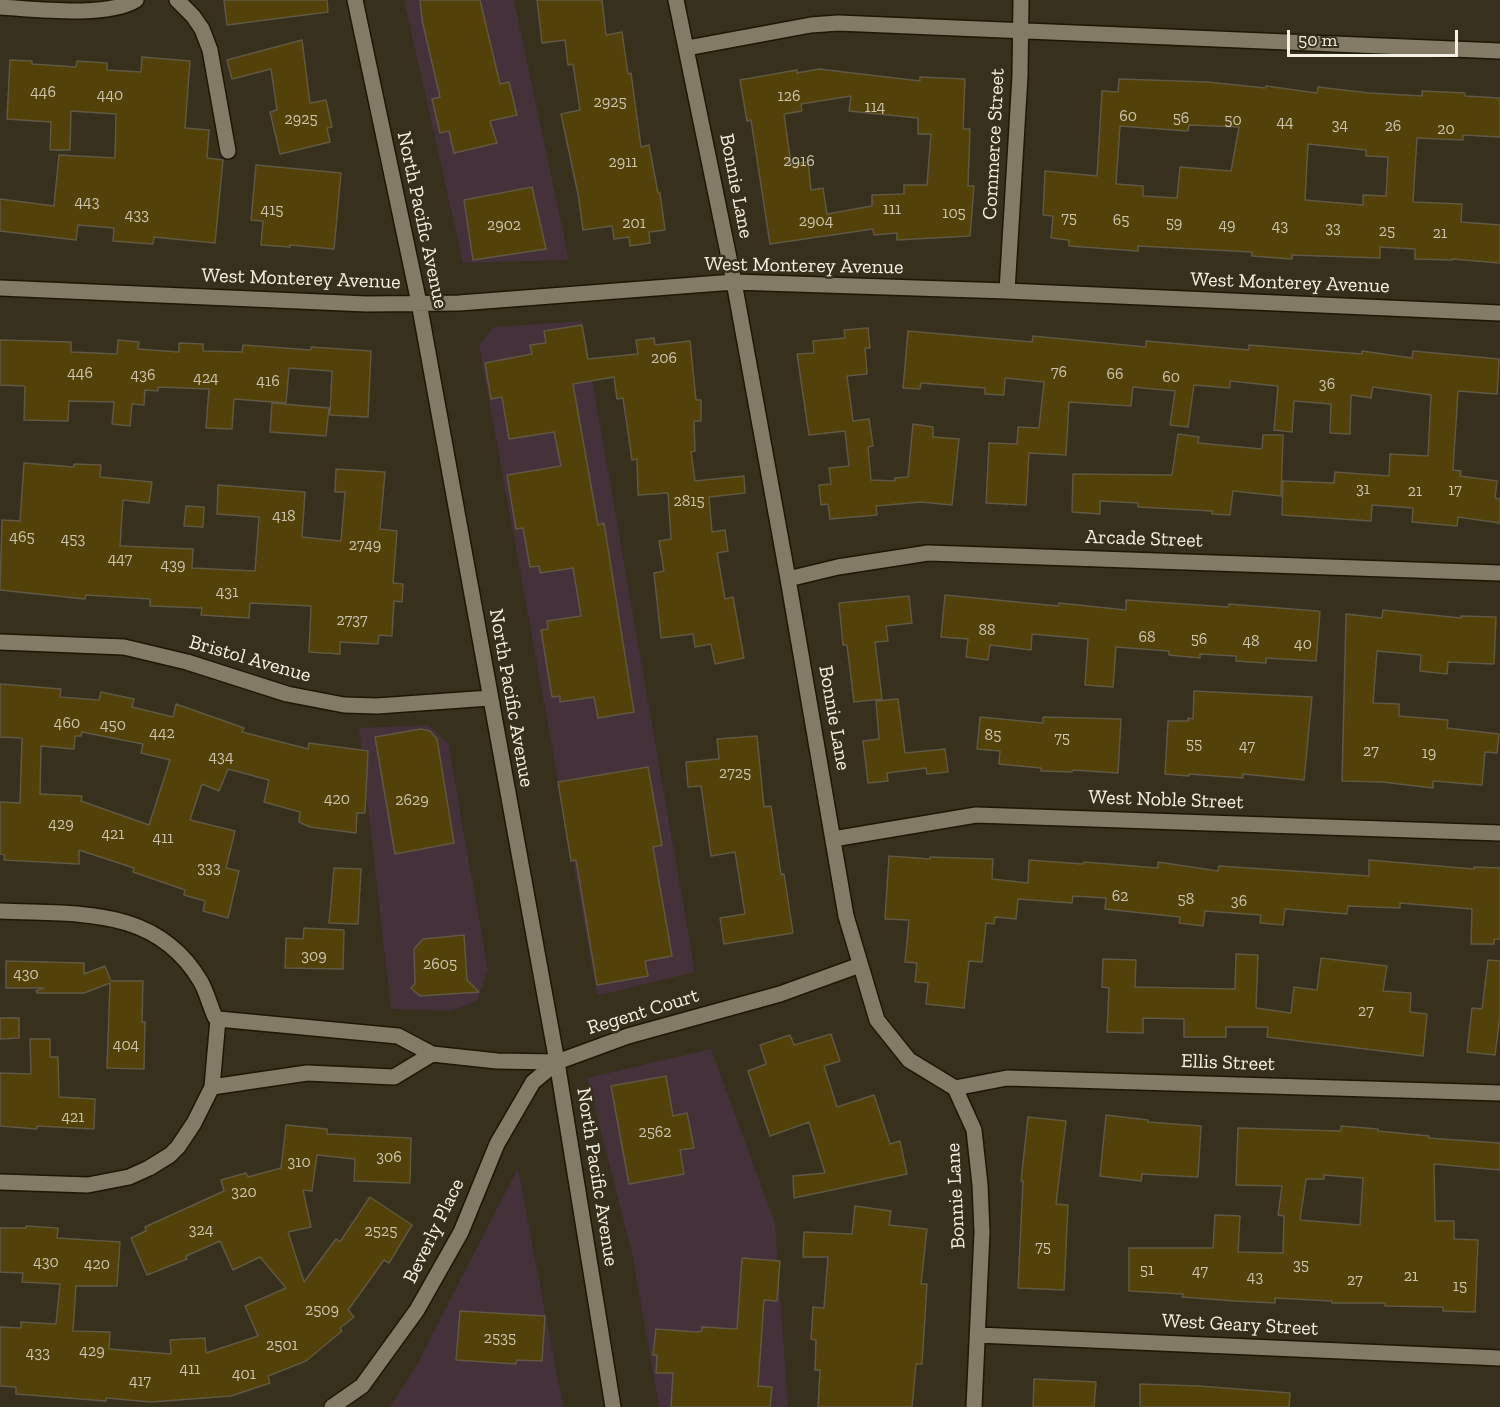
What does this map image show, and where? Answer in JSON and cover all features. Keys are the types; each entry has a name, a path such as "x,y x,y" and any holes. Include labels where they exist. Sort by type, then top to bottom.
{"street":[{"path":"0,7 94,11 127,5 136,0"},
{"path":"177,0 202,29 210,50 228,151"},
{"name":"North Pacific Avenue","path":"355,0 419,303 557,1062 613,1407"},
{"name":"Bonnie Lane","path":"676,0 734,282 846,916 877,1020 909,1060 955,1088 974,1130 980,1185 981,1232 974,1407"},
{"name":"Commerce Street","path":"1007,291 1020,76 1021,0"},
{"path":"687,48 800,27 838,23 1500,51"},
{"name":"West Monterey Avenue","path":"0,288 367,304 459,303 734,282 1007,291 1500,313"},
{"name":"Arcade Street","path":"788,579 838,567 937,553 1500,573"},
{"name":"Bristol Avenue","path":"0,642 124,647 187,662 287,694 344,705 377,706 490,698"},
{"name":"West Noble Street","path":"833,839 976,815 1500,833"},
{"path":"0,911 106,916 126,921 156,934 173,947 191,967 202,984 214,1017 218,1019 212,1087 194,1123 178,1147 149,1168 129,1177 88,1185 0,1182"},
{"name":"Regent Court","path":"218,1019 398,1035 432,1054 497,1061 557,1062 628,1036 780,994 860,965"},
{"path":"212,1087 307,1073 394,1077 432,1054"},
{"name":"Beverly Place","path":"332,1407 362,1386 417,1310 461,1232 497,1144 533,1082 557,1062"},
{"name":"Ellis Street","path":"955,1088 1007,1078 1500,1093"},
{"name":"West Geary Street","path":"978,1335 1500,1358"}],"shaded area":[{"path":"404,0 514,0 569,260 463,263"},
{"path":"582,321 695,972 600,995 597,994 479,345 493,327"},
{"path":"428,725 448,743 488,970 477,1001 451,1011 391,1009 359,728"},
{"path":"711,1049 775,1223 788,1407 659,1407 632,1253 587,1078"},
{"path":"518,1168 563,1407 390,1407 415,1368"}],"building":[{"path":"224,0 327,0 328,12 227,25"},
{"path":"420,0 480,0 500,84 509,82 517,115 490,121 497,143 454,153 449,131 440,133 432,99 440,97 422,20"},
{"path":"537,0 602,0 606,35 622,32 628,74 631,73 641,147 649,145 658,193 660,193 665,230 649,232 650,243 630,246 629,237 614,239 612,226 583,230 561,114 580,110 573,64 568,65 565,40 542,43"},
{"path":"302,40 310,103 326,100 332,127 327,128 330,142 280,154 270,112 277,110 271,69 232,79 227,60"},
{"path":"142,57 190,61 185,128 209,130 207,158 223,160 215,243 154,237 153,244 113,241 114,228 78,225 76,240 0,231 0,199 54,206 59,155 115,158 116,114 71,111 70,150 50,150 51,122 7,119 10,60 76,67 77,61 107,63 107,70 141,72"},
{"path":"819,69 920,81 920,77 965,79 963,129 970,129 968,186 974,186 970,236 897,240 897,233 874,235 873,229 770,244 751,120 747,121 740,80 797,70 797,73","holes":["851,96 849,111 918,118 918,134 931,134 927,185 904,185 904,194 872,195 872,206 827,214 823,188 811,190 808,162 791,164 784,114 802,111 801,104"]},
{"path":"1119,79 1208,82 1265,88 1266,86 1317,93 1318,87 1369,93 1422,96 1422,91 1465,93 1465,96 1500,98 1500,137 1463,135 1463,140 1417,138 1413,202 1462,204 1461,222 1500,225 1500,263 1415,259 1415,249 1380,247 1380,258 1292,255 1292,259 1252,256 1252,252 1138,246 1138,251 1069,246 1069,240 1051,238 1053,216 1043,215 1045,171 1097,176 1102,91 1118,92","holes":["1189,125 1239,127 1231,171 1180,167 1177,198 1143,196 1143,186 1116,184 1120,126 1188,131","1308,144 1366,150 1366,156 1388,157 1386,196 1363,195 1363,205 1305,200"]},
{"path":"256,165 341,173 334,249 261,245 263,221 251,220"},
{"path":"532,187 546,249 473,260 464,200"},
{"path":"582,325 588,359 638,354 636,340 654,338 655,345 690,341 696,400 701,400 701,421 694,421 695,451 691,452 695,481 744,476 745,493 709,497 712,532 725,530 728,551 717,553 725,599 733,597 744,658 715,664 711,644 695,647 693,634 661,638 654,573 664,571 659,541 671,539 668,493 638,495 637,459 632,460 623,398 617,399 614,377 573,384 598,525 604,523 634,712 598,718 594,697 560,702 560,696 552,697 541,630 548,629 547,621 581,616 573,568 540,573 539,566 530,567 523,528 516,529 507,475 561,466 554,432 509,439 502,397 491,399 485,363 532,354 530,345 546,343 544,331"},
{"path":"868,328 870,348 865,348 867,374 847,376 853,421 869,419 873,446 868,447 871,480 895,481 895,478 908,477 913,424 933,427 933,437 959,439 952,505 921,502 876,506 877,515 830,519 828,504 821,505 819,485 831,484 829,468 849,466 845,431 809,435 797,354 814,353 813,341 845,338 844,330"},
{"path":"908,331 1032,342 1033,336 1146,347 1146,341 1249,350 1249,345 1362,354 1362,351 1412,358 1413,351 1499,359 1497,394 1458,391 1453,470 1461,471 1460,476 1497,481 1495,498 1500,499 1500,523 1458,517 1457,526 1412,522 1413,508 1372,505 1371,521 1282,515 1283,481 1334,483 1335,472 1389,476 1390,454 1428,456 1431,395 1373,387 1371,398 1351,395 1350,434 1330,433 1331,404 1294,401 1292,432 1274,430 1278,386 1230,381 1230,388 1194,385 1188,427 1170,425 1175,391 1133,387 1131,406 1069,402 1066,455 1029,453 1026,505 986,503 989,443 1017,444 1018,427 1039,428 1044,382 1005,378 1004,395 985,394 985,388 921,383 920,389 903,388"},
{"path":"0,340 71,342 71,352 117,354 118,340 139,342 138,349 179,352 179,343 203,344 203,351 242,352 243,345 311,350 311,347 371,351 368,417 330,415 332,371 289,368 286,403 234,399 232,429 206,428 209,389 158,387 158,391 145,390 144,405 132,404 130,426 112,424 114,402 69,401 68,421 24,420 25,386 0,385"},
{"path":"272,403 329,408 326,436 270,432"},
{"path":"1178,434 1199,437 1198,443 1262,449 1263,435 1283,435 1281,496 1233,491 1230,515 1212,514 1212,511 1138,507 1138,503 1100,501 1100,514 1072,512 1073,474 1172,475"},
{"path":"24,463 74,467 74,464 101,465 100,477 152,482 149,503 123,500 120,546 193,549 192,568 255,571 259,517 217,514 218,485 305,492 302,537 341,541 345,492 335,492 336,469 385,472 380,529 397,531 393,583 403,584 402,602 394,601 392,636 379,635 378,644 340,642 340,654 309,652 311,606 250,603 249,618 201,615 202,608 150,606 150,599 86,595 85,599 0,590 2,520 20,521"},
{"path":"186,506 204,507 203,527 184,526"},
{"path":"945,595 1126,610 1126,600 1228,607 1229,604 1317,611 1320,612 1316,661 1266,658 1266,663 1236,661 1236,656 1200,654 1200,658 1169,655 1169,651 1116,647 1113,687 1085,685 1088,639 1032,634 1031,650 990,645 988,660 966,657 968,639 941,637"},
{"path":"909,596 912,623 886,626 888,641 875,642 882,699 854,702 847,645 843,645 839,603"},
{"path":"1383,610 1461,618 1461,616 1496,617 1494,664 1448,662 1447,674 1420,671 1421,655 1377,651 1373,703 1399,704 1399,716 1448,720 1447,728 1499,734 1497,753 1485,752 1482,785 1433,781 1433,788 1382,782 1342,781 1346,614 1382,618"},
{"path":"0,684 61,689 60,697 99,700 101,692 134,699 132,707 173,717 176,704 244,728 242,732 308,749 309,743 368,751 365,813 357,813 356,833 310,827 299,822 300,812 264,802 269,780 228,769 219,791 202,784 190,820 235,831 226,868 239,871 228,918 203,911 205,901 184,895 185,890 133,872 134,868 79,850 79,864 4,860 5,855 0,854 0,802 20,803 22,738 0,737","holes":["82,732 143,744 141,753 170,760 149,825 81,801 82,796 40,794 41,746 74,749 75,736 81,736"]},
{"path":"1194,691 1312,697 1304,780 1243,774 1243,778 1165,774 1168,721 1193,719"},
{"path":"898,699 905,753 945,749 948,772 927,774 926,768 887,773 888,781 868,783 863,741 879,739 876,701"},
{"path":"980,717 1043,723 1043,717 1121,719 1118,773 1073,770 1072,772 1041,771 1041,768 999,764 1000,751 977,749"},
{"path":"421,729 430,731 437,739 454,843 395,854 375,737"},
{"path":"757,736 764,807 771,806 781,875 784,874 793,933 724,944 720,918 745,914 735,852 711,856 701,786 688,787 686,762 719,759 717,739"},
{"path":"648,767 662,845 653,847 672,956 645,961 648,976 597,985 576,860 571,861 558,782"},
{"path":"889,856 930,859 930,857 993,859 992,879 1028,883 1029,860 1158,868 1158,862 1218,871 1219,866 1369,876 1369,860 1474,869 1474,867 1500,868 1500,939 1494,939 1494,944 1471,944 1472,909 1400,903 1400,908 1348,906 1347,914 1285,909 1283,925 1260,923 1261,915 1205,911 1203,926 1179,923 1180,917 1105,909 1106,898 1073,896 1072,903 1018,899 1016,919 995,917 994,924 986,923 982,962 969,961 964,1008 926,1004 928,983 915,982 917,963 905,962 909,920 885,919"},
{"path":"334,868 361,869 358,924 329,923"},
{"path":"304,928 344,930 343,969 285,968 286,938 303,939"},
{"path":"464,935 467,980 479,992 420,996 411,988 415,984 414,949 423,939"},
{"path":"1236,954 1258,955 1256,1008 1291,1013 1294,987 1317,990 1321,958 1387,966 1383,991 1411,993 1410,1012 1427,1014 1423,1056 1267,1037 1268,1027 1226,1027 1226,1037 1184,1037 1184,1019 1143,1018 1143,1033 1107,1032 1109,988 1102,987 1103,959 1136,960 1135,987 1235,989"},
{"path":"1488,960 1500,961 1500,1016 1495,1055 1467,1052 1472,1008 1482,1009"},
{"path":"6,961 84,963 84,974 105,966 111,981 143,981 144,1069 107,1068 110,983 84,993 37,993 36,991 44,988 6,988"},
{"path":"0,1018 19,1018 19,1038 0,1039"},
{"path":"831,1034 840,1061 824,1066 837,1107 874,1095 890,1144 900,1141 907,1174 794,1198 793,1176 825,1173 809,1122 770,1136 748,1071 766,1064 760,1045 790,1035 794,1045"},
{"path":"30,1039 50,1039 50,1057 58,1057 59,1097 95,1099 94,1129 37,1126 37,1129 0,1126 0,1073 31,1074"},
{"path":"666,1076 673,1116 687,1113 694,1148 680,1150 684,1174 629,1184 611,1086"},
{"path":"1106,1115 1148,1120 1148,1122 1201,1126 1198,1177 1142,1174 1141,1181 1100,1176"},
{"path":"1028,1117 1066,1121 1056,1204 1068,1205 1064,1290 1018,1288 1023,1181 1021,1181"},
{"path":"286,1125 327,1129 327,1134 411,1138 410,1183 354,1181 355,1159 317,1155 312,1191 303,1190 311,1227 288,1232 304,1282 336,1239 340,1242 370,1197 412,1225 389,1263 384,1260 348,1310 354,1317 340,1328 342,1331 306,1361 268,1376 270,1383 231,1396 151,1402 106,1398 106,1401 16,1394 16,1387 0,1386 0,1327 21,1328 21,1322 56,1324 60,1284 22,1282 23,1273 0,1272 0,1228 26,1228 26,1226 58,1228 57,1238 120,1242 117,1286 76,1286 73,1331 110,1332 109,1349 171,1354 170,1340 205,1338 206,1353 258,1336 245,1306 286,1288 260,1257 233,1270 220,1241 186,1256 187,1259 147,1275 131,1238 146,1231 145,1227 224,1191 221,1180 246,1173 248,1177 281,1168"},
{"path":"1341,1126 1378,1129 1378,1131 1429,1136 1429,1138 1500,1143 1500,1170 1434,1164 1435,1221 1454,1221 1454,1239 1478,1240 1475,1312 1443,1311 1443,1307 1385,1306 1385,1303 1332,1303 1332,1301 1275,1298 1275,1303 1235,1301 1182,1297 1183,1294 1129,1291 1129,1248 1213,1248 1215,1215 1240,1216 1238,1252 1283,1253 1284,1216 1278,1215 1282,1186 1236,1185 1238,1128 1341,1131","holes":["1324,1175 1363,1178 1360,1225 1300,1220 1306,1179 1324,1179"]},
{"path":"855,1206 891,1211 889,1225 927,1229 921,1284 927,1284 922,1364 916,1364 912,1407 818,1407 820,1370 815,1370 816,1340 811,1339 813,1307 824,1308 828,1257 803,1257 804,1232 852,1234"},
{"path":"742,1258 780,1261 777,1301 764,1300 758,1386 772,1387 770,1407 671,1407 673,1373 656,1373 657,1355 653,1355 656,1329 697,1332 702,1331 702,1327 737,1329"},
{"path":"460,1311 545,1316 542,1361 517,1360 516,1364 456,1360"},
{"path":"1034,1379 1096,1382 1094,1407 1033,1407"},
{"path":"1140,1384 1290,1393 1289,1407 1140,1407"}]}
